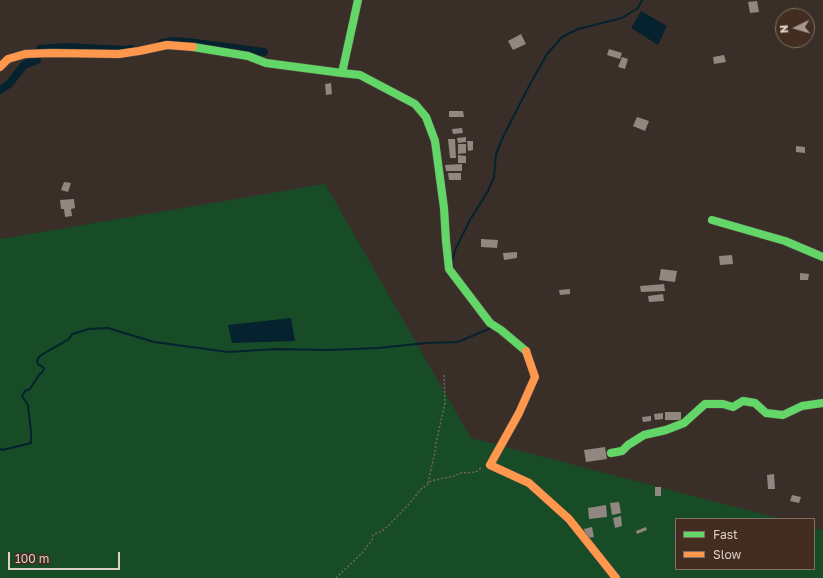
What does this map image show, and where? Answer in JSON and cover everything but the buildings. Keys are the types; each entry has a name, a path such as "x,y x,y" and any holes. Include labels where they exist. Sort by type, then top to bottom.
{"street":[{"path":"342,73 358,0"},
{"path":"0,67 8,59 25,54 119,54 167,45 194,47 248,56 266,63 360,75 415,104 426,117 435,141 444,208 449,269 490,323 502,330 526,351 535,377 519,413 490,465 529,483 569,519 616,578"},
{"path":"712,220 785,241 823,257"},
{"path":"611,453 622,451 628,445 644,435 666,430 684,423 705,404 723,404 733,407 743,401 754,404 766,413 783,415 802,406 823,403"}],"path":[{"path":"427,485 445,403 444,375"},
{"path":"336,578 362,553 372,540 373,535 389,524 409,504 421,489 431,481 461,473 476,472 484,465"}],"green space":[{"path":"325,184 471,438 777,518 675,518 675,570 815,570 815,528 823,530 823,578 0,578 0,239"}],"water":[{"path":"641,11 667,26 658,45 631,28"},
{"path":"291,318 295,341 232,343 228,325"}],"waterway":[{"path":"454,270 452,263 455,250 470,220 488,191 494,177 496,154 503,137 547,54 562,37 578,29 622,18 638,8 642,0"},
{"path":"162,43 173,41 196,43 264,52"},
{"path":"40,49 66,47 124,50 131,49"},
{"path":"0,90 9,84 24,65 37,60"},
{"path":"0,449 2,450 31,443 28,405 22,396 25,391 30,389 43,371 44,368 38,364 37,361 39,357 69,339 72,334 89,329 108,328 154,342 228,352 276,349 328,350 378,348 427,343 458,342 491,328"}],"traffic: fast":[{"path":"358,0 342,73 360,75 415,104 426,117 435,141 444,208 449,269 490,323 501,330 526,351"},
{"path":"193,47 248,56 266,63 342,73"},
{"path":"712,220 785,241 823,257"},
{"path":"611,453 622,451 628,445 644,435 666,430 684,423 705,404 723,404 733,407 743,401 755,403 766,413 783,415 802,406 823,403"}],"traffic: slow":[{"path":"0,67 8,59 25,54 119,54 167,45 193,47"},
{"path":"526,351 535,377 519,413 490,465 529,483 569,519 616,578"}]}
